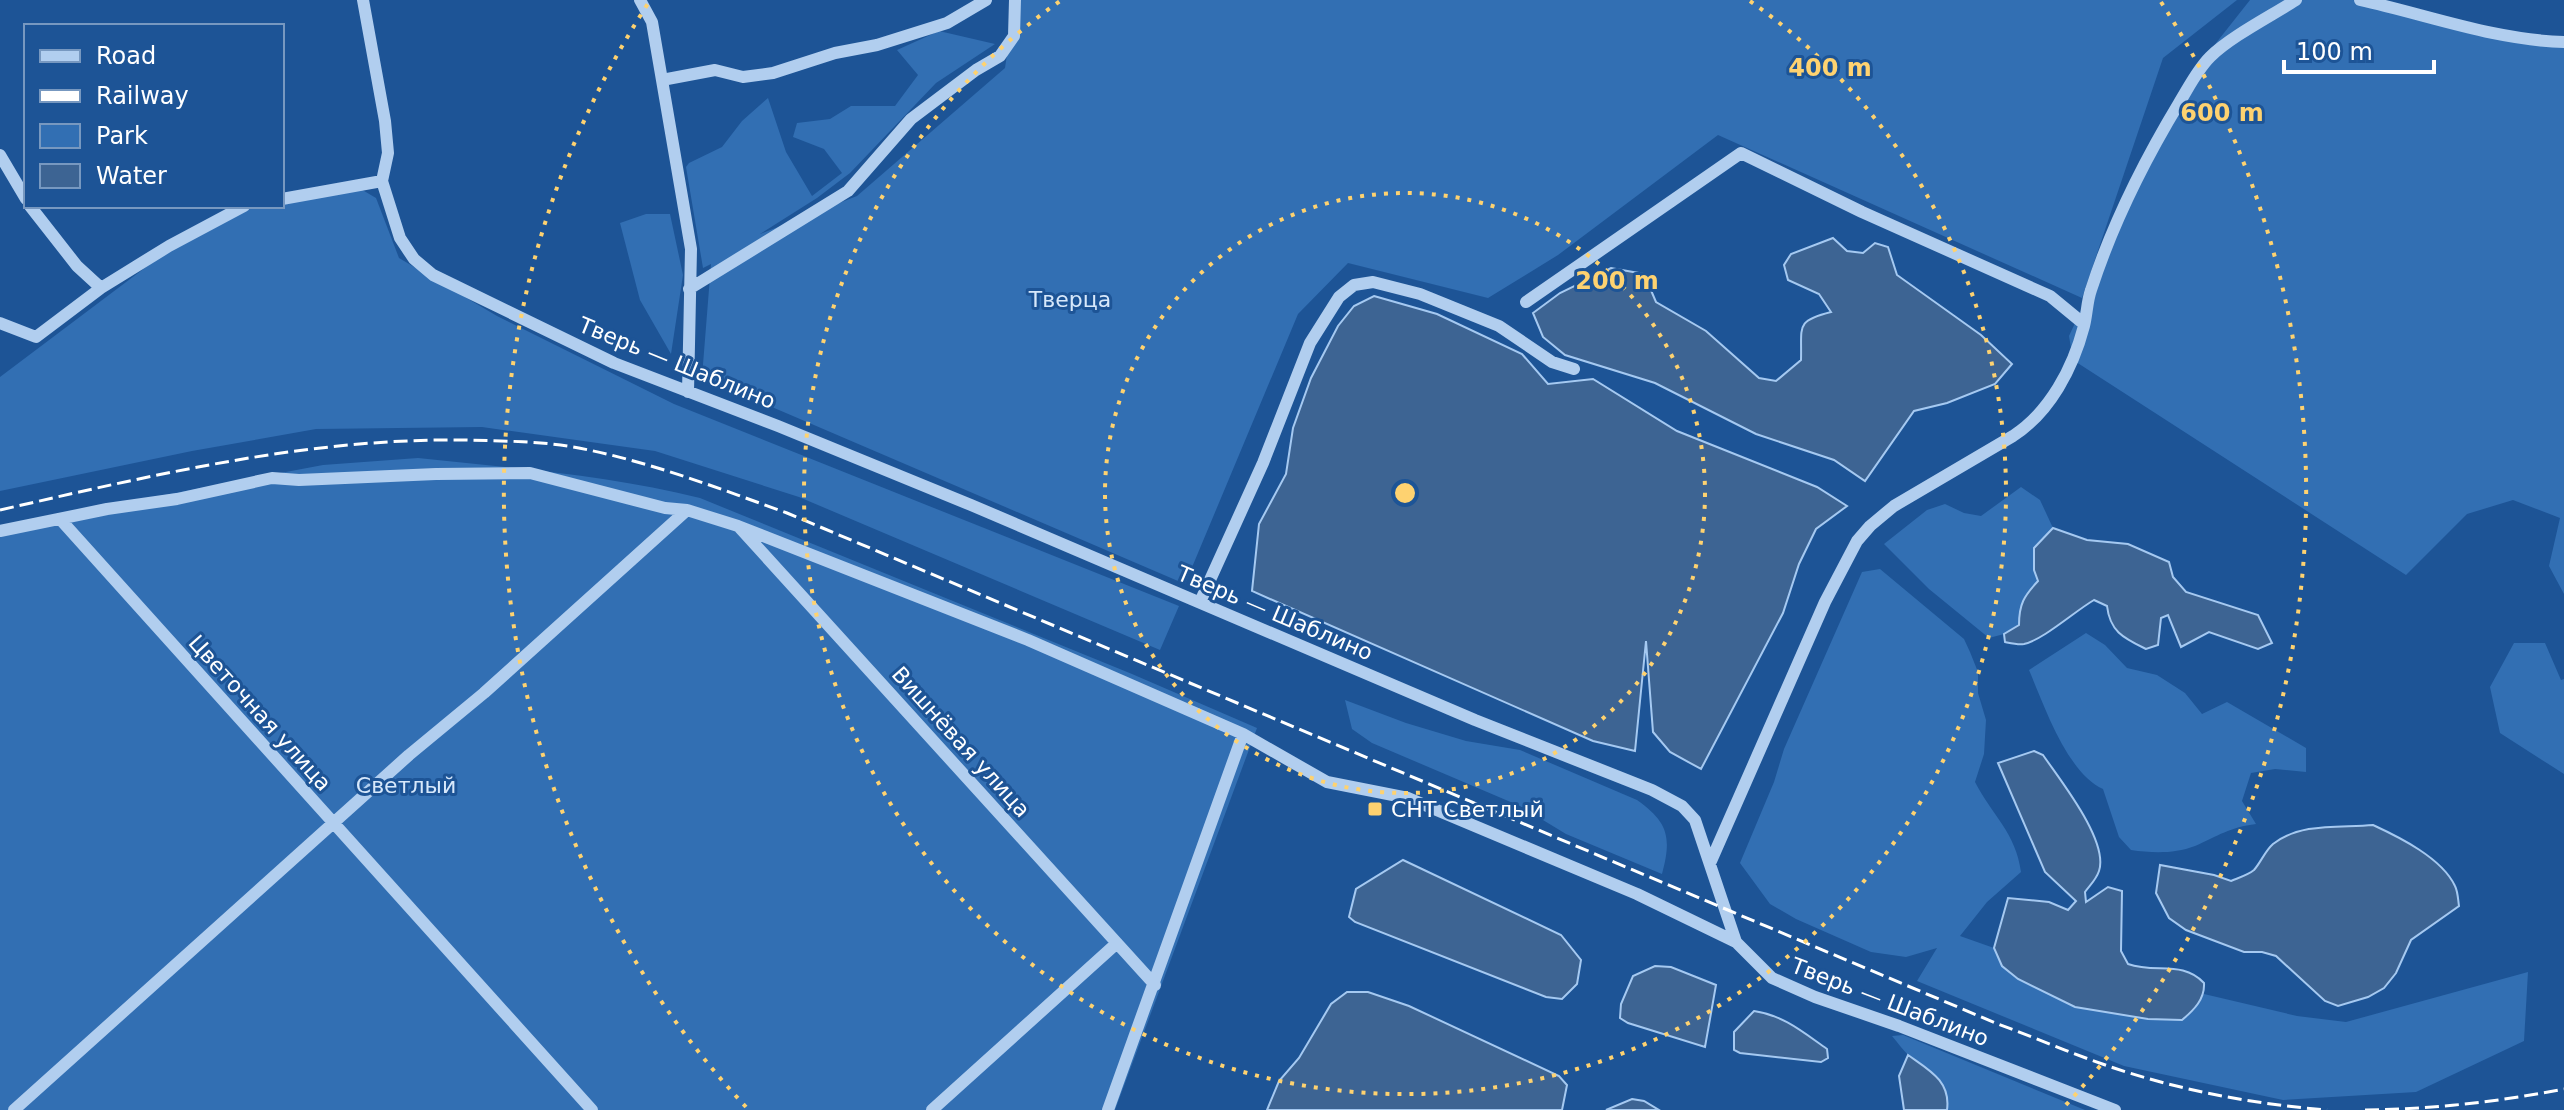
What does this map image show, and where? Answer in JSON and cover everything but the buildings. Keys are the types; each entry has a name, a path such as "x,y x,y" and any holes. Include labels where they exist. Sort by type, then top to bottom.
{"street":[{"path":"284,199 382,181 388,153 363,0"},
{"path":"640,0 652,22 691,249 688,392"},
{"path":"662,80 715,70 743,77 773,73 947,23 986,0"},
{"path":"689,289 848,191 911,119 976,70 1000,56 1014,36 1015,0"},
{"path":"1711,861 1825,602 1857,541 1894,506 2030,425 2043,410 2073,360 2090,290 2119,218 2163,129 2200,69 2212,55 2296,0"},
{"path":"2360,0 2529,41 2564,42"},
{"path":"1526,302 1741,153 1862,212 2050,296 2084,324"},
{"path":"0,155 24,196"},
{"name":"Тверь — Шаблино","path":"382,181 403,243 414,259 433,275 614,363 949,496 1475,720 1667,797 1693,817 1711,861 1736,942 1767,974 1788,986 2115,1110"},
{"path":"32,208 77,266 101,288"},
{"path":"0,323 36,337 101,288 169,246 240,208"},
{"path":"1200,602 1263,463 1310,343 1339,297 1354,285 1373,282 1420,294 1499,326 1552,362 1574,369"},
{"path":"0,531 177,499 272,478 299,480 530,473 665,508 687,510 738,526 1028,640 1243,734 1327,782 1408,798 1637,894 1736,942"},
{"path":"14,1110 687,510"},
{"name":"Цветочная улица","path":"60,519 592,1110"},
{"name":"Вишнёвая улица","path":"738,526 1155,985"},
{"path":"1108,1110 1243,734"},
{"path":"932,1110 1117,943"}],"green space":[{"name":"Тверца","path":"1015,0 2237,0 2163,58 2082,298 1718,135 1558,255 1488,298 1348,263 1298,314 1185,584 702,377 711,264 703,268 686,167 689,163 722,147 742,121 768,98 786,152 812,196 842,173 824,149 793,137 797,123 830,119 851,106 895,106 918,75 897,50 939,31 995,44 936,83 850,173 760,234 857,196 1005,68"},
{"path":"2250,0 2353,0 2564,47 2564,594 2549,566 2560,518 2513,500 2467,514 2406,575 2073,360 2069,336 2190,76"},
{"path":"359,188 376,198 399,258 497,316 674,404 1179,606 1160,650 799,497 655,451 482,427 316,429 0,491 0,377 162,255 241,208 284,208 284,201"},
{"path":"646,214 670,214 683,275 671,354 640,300 620,223"},
{"name":"Светлый","path":"418,458 595,478 700,498 1257,728 1115,1110 0,1110 0,526 323,465"},
{"path":"2021,487 2040,500 2053,528 2034,548 2039,581 2023,601 2019,625 1989,638 1929,589 1884,544 1927,510 1945,504 1964,513 1981,516"},
{"path":"1880,569 1964,639 1978,672 1978,693 1986,720 1984,754 1975,782 2009,835 2021,872 1987,902 1960,936 1994,948 2002,966 2193,1011 2204,994 2297,1016 2346,1022 2528,972 2524,1041 2416,1092 2283,1100 2124,1066 1917,981 1937,948 1906,957 1871,952 1770,904 1740,863 1774,782 1784,749 1862,572"},
{"path":"2086,633 2105,645 2127,668 2157,675 2185,693 2202,714 2227,702 2306,748 2306,772 2275,769 2251,773 2242,801 2256,824 2179,850 2131,850 2119,837 2103,789 2078,769 2058,737 2029,670"},
{"path":"2514,643 2545,643 2561,680 2564,679 2564,774 2500,733 2490,687"},
{"path":"1345,700 1466,741 1520,750 1637,800 1655,816 1665,831 1667,850 1662,874 1566,834 1520,806 1372,743 1352,729"},
{"path":"1903,1035 2085,1110 1947,1110 1946,1091 1942,1084 1909,1056 1892,1036"}],"water":[{"path":"1833,238 1847,251 1863,253 1875,243 1888,247 1897,275 1981,335 2012,364 1995,384 1947,403 1914,411 1865,481 1834,460 1756,434 1655,383 1565,355 1543,337 1533,313 1560,293 1611,268 1644,274 1656,302 1706,331 1759,378 1776,381 1801,360 1801,332 1806,322 1831,312 1819,294 1788,280 1784,265 1791,254"},
{"path":"1374,296 1437,314 1522,354 1548,384 1593,379 1677,431 1817,487 1847,506 1816,529 1799,564 1783,613 1701,769 1670,752 1653,732 1646,641 1635,751 1593,741 1252,591 1259,524 1286,474 1293,428 1311,378 1338,326 1354,306"},
{"path":"2053,528 2087,540 2128,544 2169,562 2173,577 2186,592 2258,615 2272,643 2258,649 2209,632 2181,647 2168,615 2161,618 2158,645 2146,649 2119,633 2111,622 2107,606 2094,600 2032,641 2022,644 2005,642 2004,634 2019,625 2023,601 2038,581 2034,570 2034,548"},
{"path":"2034,751 2043,755 2071,795 2097,844 2099,871 2085,892 2086,902 2108,887 2122,891 2121,951 2128,964 2187,972 2204,983 2201,999 2182,1020 2148,1019 2075,1007 2018,979 2002,966 1994,948 2008,898 2049,902 2068,910 2076,901 2045,872 1998,763"},
{"path":"2373,825 2419,850 2440,866 2455,886 2459,906 2411,940 2396,973 2384,988 2368,997 2338,1006 2325,1001 2276,956 2244,952 2186,930 2169,918 2156,893 2160,865 2231,881 2254,870 2273,844 2296,832 2322,827"},
{"path":"1403,860 1561,935 1581,960 1577,984 1562,999 1546,997 1349,917 1356,889"},
{"path":"1655,966 1671,967 1716,985 1705,1047 1620,1018 1621,1004 1633,976"},
{"path":"1347,992 1368,992 1409,1006 1559,1076 1567,1085 1562,1110 1267,1110 1279,1081 1299,1058 1331,1004"},
{"path":"1754,1011 1774,1016 1801,1031 1827,1049 1828,1058 1821,1062 1734,1050 1734,1032"},
{"path":"1908,1055 1931,1071 1942,1084 1946,1091 1947,1110 1904,1110 1899,1076"},
{"path":"1632,1099 1644,1101 1659,1110 1606,1110"}],"railway":[{"path":"0,510 231,461 347,445 465,440 542,443 624,458 787,513 2070,1052 2192,1090 2327,1110"},
{"path":"2365,1110 2465,1104 2564,1089"}],"place":[{"name":"СНТ Светлый","path":"1375,809"}]}
